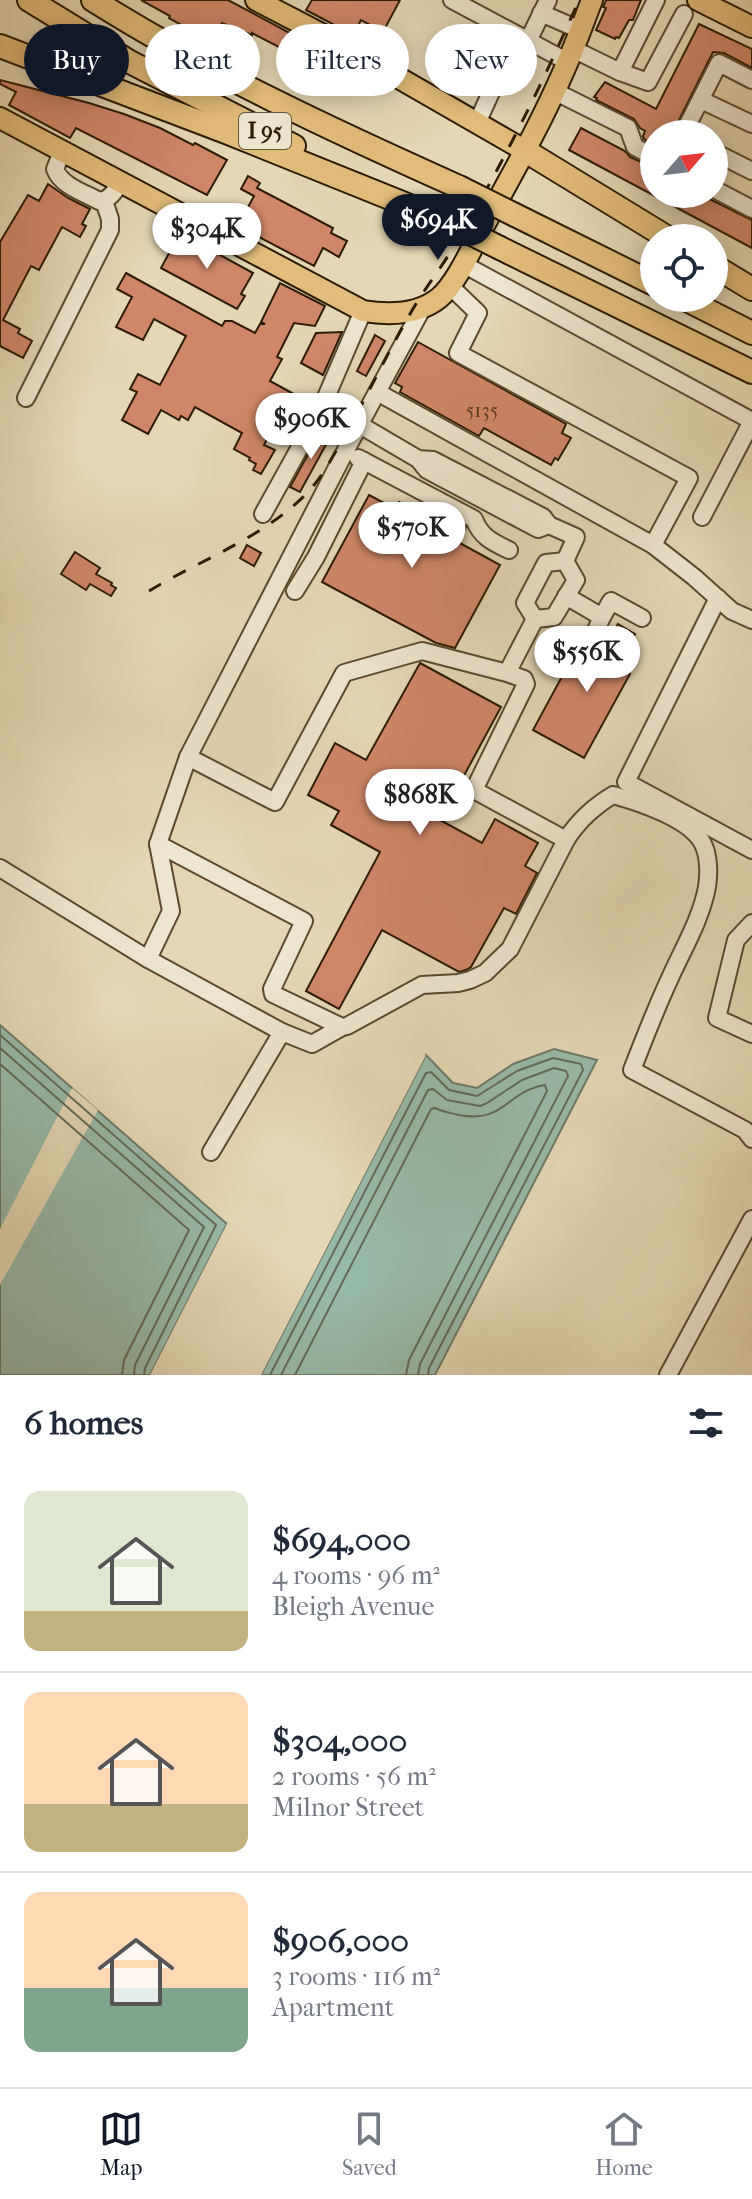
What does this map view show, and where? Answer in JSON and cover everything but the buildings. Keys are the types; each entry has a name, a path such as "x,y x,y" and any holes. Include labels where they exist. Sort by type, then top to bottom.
{"highway":[{"name":"I 95","path":"29,0 90,38 203,99 752,372"},
{"name":"I 95","path":"93,0 195,60 640,277"},
{"path":"4,48 212,126 442,219"},
{"path":"524,150 645,224"},
{"path":"728,274 752,289"},
{"path":"711,312 752,333"}],"main road":[{"path":"256,0 333,40 524,150"},
{"path":"0,118 363,311 391,314 412,311 441,297 463,264 554,91 592,0"},
{"path":"691,7 752,27"}],"street":[{"path":"452,0 497,24"},
{"path":"620,72 656,0"},
{"path":"532,24 544,6 574,47"},
{"path":"537,40 574,47 620,72 648,82 691,7"},
{"path":"690,120 719,63 752,80"},
{"path":"554,91 628,128 635,147 640,150"},
{"path":"477,123 489,96"},
{"path":"701,100 752,124"},
{"path":"62,152 55,169 57,176 76,189 104,201"},
{"path":"728,159 752,171"},
{"path":"104,201 120,183"},
{"path":"728,196 752,209"},
{"path":"26,398 110,230 104,201"},
{"path":"463,264 752,421 748,438 702,517"},
{"path":"449,285 478,313 458,353 689,478 653,545"},
{"path":"148,959 171,911 158,844 188,757 423,307"},
{"path":"263,514 321,409 363,311"},
{"path":"375,397 653,545 732,611 752,620"},
{"path":"360,425 418,459 427,470 538,529 549,525 576,537 565,561"},
{"path":"346,451 474,519 478,530 489,541 509,550"},
{"path":"295,591 316,557 364,461"},
{"path":"535,619 554,617 576,580 565,561"},
{"path":"535,619 525,603 546,563 565,561"},
{"path":"566,596 602,617"},
{"path":"718,598 626,782 752,850"},
{"path":"590,643 611,601 642,618"},
{"path":"507,673 535,619"},
{"path":"188,757 275,802 344,673 422,651 524,679 526,684 474,790 566,840"},
{"path":"0,868 148,959 282,1032 312,1044 422,985 458,983 485,973 510,949 577,823 613,795 640,802 662,811 694,832 703,843 708,858 707,886 698,917 662,994 632,1070 745,1130 752,1139"},
{"path":"158,844 304,921 272,989 273,994 342,1027"},
{"path":"752,923 736,940 717,1018 752,1034"},
{"path":"211,1152 282,1032"},
{"path":"668,1375 752,1219"}],"water":[{"path":"0,1025 227,1224 150,1375 0,1375"},
{"path":"554,1049 597,1060 435,1375 261,1375 426,1055 453,1083 477,1088 513,1064"}],"pier":[{"path":"426,1055 261,1375 257,1375 421,1056"},
{"path":"72,1088 98,1110 0,1285 0,1229"},
{"path":"229,1220 231,1225 155,1375 150,1375"}],"railway":[{"path":"149,591 272,522 308,492 328,466 410,314 487,188 579,0"}]}
